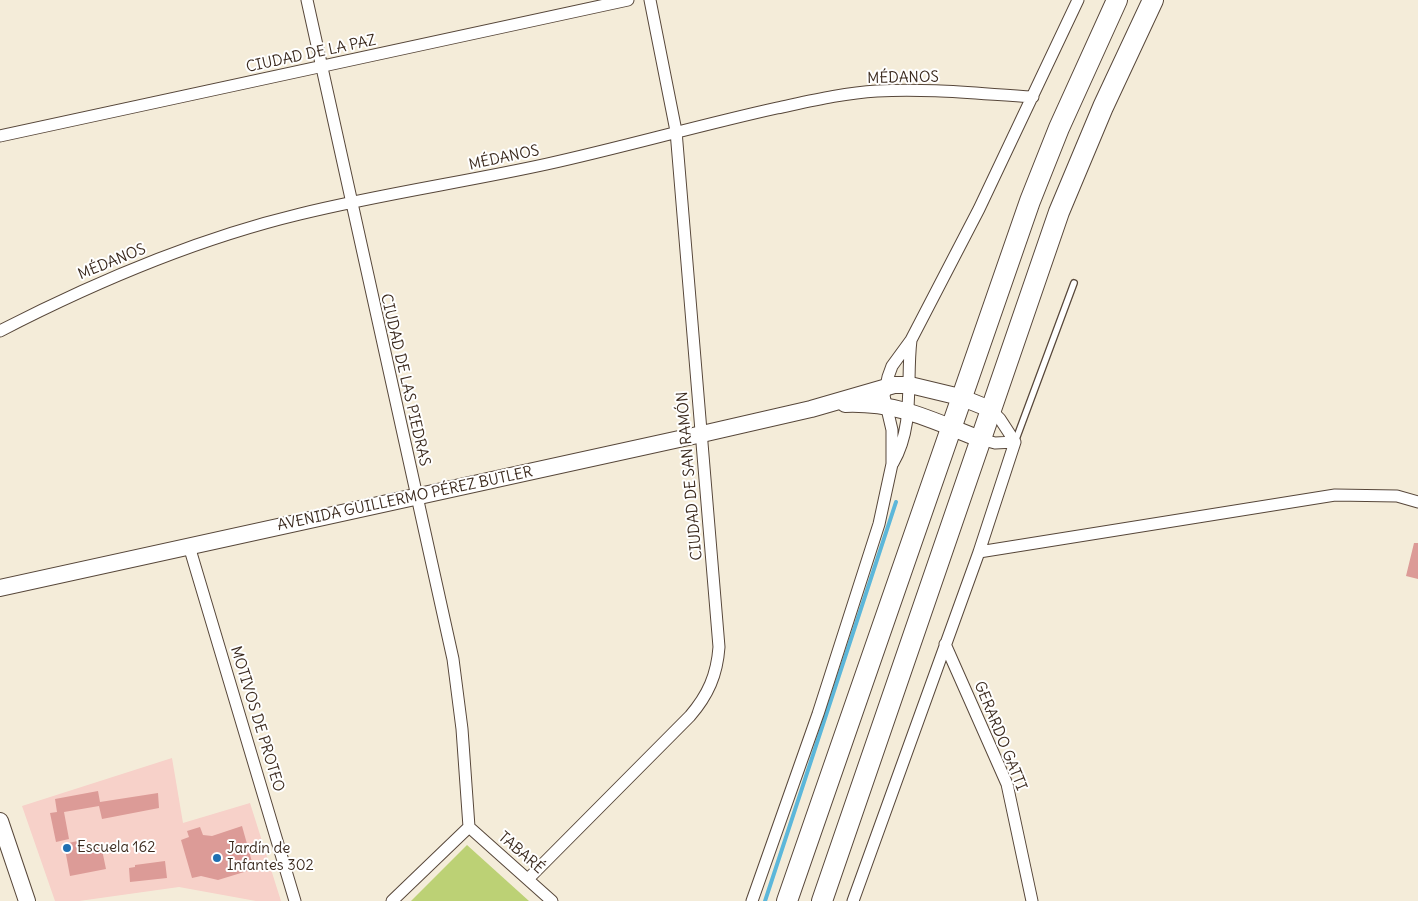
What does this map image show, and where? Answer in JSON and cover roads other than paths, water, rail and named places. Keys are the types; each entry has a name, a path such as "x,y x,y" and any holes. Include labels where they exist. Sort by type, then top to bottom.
{"highway":[{"path":"787,901 960,397 1055,137 1118,0"},
{"path":"822,901 1059,212 1103,107 1153,0"}],"street":[{"name":"CIUDAD DE LAS PIEDRAS","path":"307,0 350,203 452,658 462,729 469,827"},
{"name":"CIUDAD DE LA PAZ","path":"0,136 628,0"},
{"name":"CIUDAD DE SAN RAMÓN","path":"528,879 690,716 704,699 718,666 719,647 676,131 650,0"},
{"path":"752,901 818,714 880,524 892,464 892,430 884,396 892,366 911,340 979,209 1078,0"},
{"name":"MÉDANOS","path":"0,331 83,289 162,258 249,228 350,203 521,169 676,131 831,97 876,91 929,91 1033,98"},
{"path":"892,464 898,455 908,411 911,340"},
{"path":"811,408 886,387 910,385 960,397 990,409 1000,418 1015,442"},
{"path":"811,408 843,404 886,405 908,411 980,439 996,443 1015,442"},
{"name":"AVENIDA GUILLERMO PÉREZ BUTLER","path":"0,588 702,434 811,408"},
{"path":"853,901 979,552 1015,442"},
{"path":"979,552 1335,495 1397,496 1418,502"},
{"name":"MOTIVOS DE PROTEO","path":"189,546 295,901"},
{"name":"GERARDO GATTI","path":"945,644 1007,784 1032,901"},
{"path":"0,821 27,901"},
{"path":"392,901 469,827"},
{"name":"TABARÉ","path":"469,827 552,901"}],"lane":[{"path":"1015,442 1074,283"}],"waterway":[{"path":"765,901 896,502"}],"place":[{"name":"Escuela 162","path":"67,848"},
{"name":"Jardín de Infantes 302","path":"217,858"}]}
